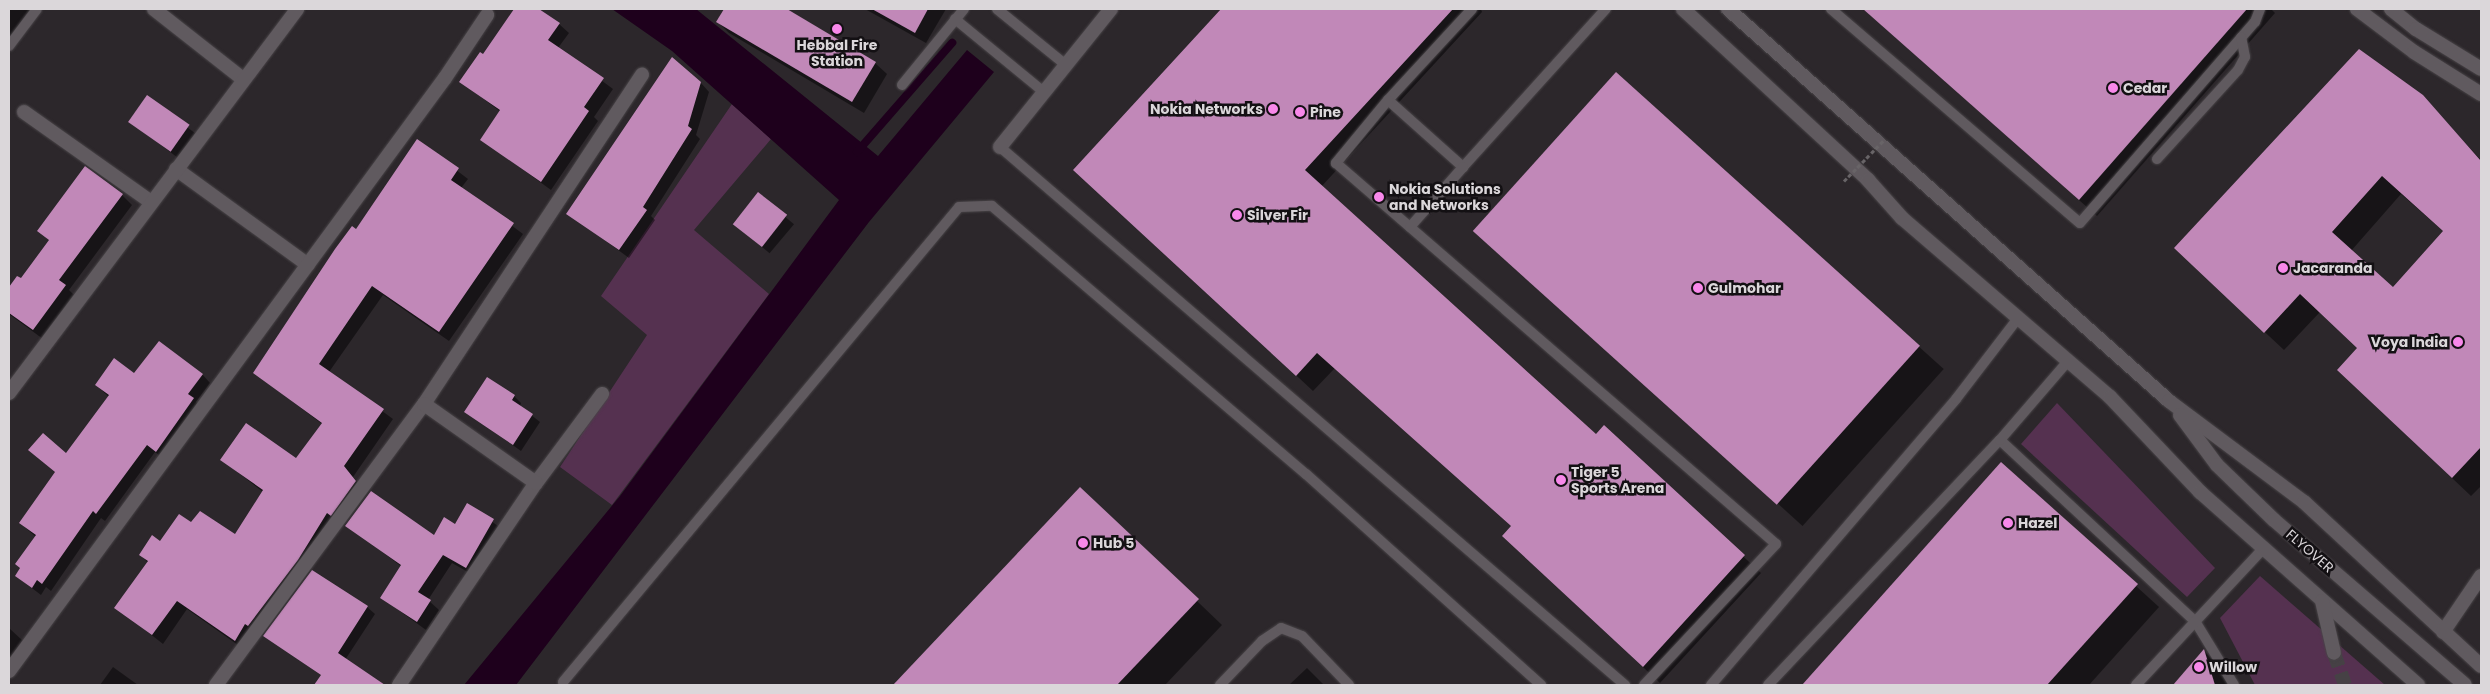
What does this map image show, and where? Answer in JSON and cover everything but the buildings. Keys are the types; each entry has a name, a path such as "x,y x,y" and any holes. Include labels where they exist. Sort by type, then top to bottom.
{"street":[{"path":"154,9 243,79"},
{"path":"9,393 296,9"},
{"path":"1000,147 1111,9"},
{"path":"1683,9 1868,180 1902,218 2020,317 2110,397 2200,492 2418,685"},
{"path":"1728,9 2169,401 2304,502 2481,666"},
{"path":"2357,9 2414,52 2481,94"},
{"path":"2391,9 2416,29 2481,69"},
{"path":"9,671 445,78 487,15"},
{"path":"216,685 424,404 642,75"},
{"path":"24,112 151,202"},
{"path":"176,169 308,265"},
{"path":"399,685 536,483 602,394"},
{"name":"FLYOVER","path":"2169,401 2217,465 2267,513 2466,685"},
{"path":"424,404 536,483"},
{"path":"2443,632 2481,576"},
{"path":"2322,601 2334,653"}],"lane":[{"path":"9,46 37,9"},
{"path":"902,85 964,9"},
{"path":"997,9 1066,65"},
{"path":"1472,9 1388,100 1336,163 1776,544 1644,685"},
{"path":"1410,227 1606,9"},
{"path":"1831,9 2080,223 2255,22 2260,9"},
{"path":"955,19 1044,92"},
{"path":"2157,159 2238,70 2245,57 2241,37"},
{"path":"1388,100 1463,167"},
{"path":"1000,147 1626,685"},
{"path":"563,684 959,207 992,206 1306,474 1540,685"},
{"path":"1711,685 1956,399 2020,317"},
{"path":"1768,685 2000,440 2068,361"},
{"path":"2000,440 2195,621 2234,685"},
{"path":"2136,685 2263,549"},
{"path":"1220,685 1262,641 1281,628 1302,636 1349,685"}],"path":[{"path":"1844,181 1883,141"}],"shaded area":[{"path":"612,9 696,9 878,156 967,50 994,72 869,222 516,685 464,685 620,496 839,200 672,51"},
{"path":"732,104 771,139 694,230 769,294 612,505 560,467 647,335 601,296"},
{"path":"2057,403 2215,568 2187,597 2021,444"},
{"path":"2260,576 2385,685 2255,685 2220,618"}],"waterway":[{"path":"857,152 952,43"}],"tunnel":[{"path":"2334,653 2345,685"}],"place":[{"name":"Hebbal Fire Station","path":"837,29"},
{"name":"Cedar","path":"2113,88"},
{"name":"Nokia Networks","path":"1273,109"},
{"name":"Pine","path":"1300,112"},
{"name":"Nokia Solutions and Networks","path":"1379,197"},
{"name":"Silver Fir","path":"1237,215"},
{"name":"Jacaranda","path":"2283,268"},
{"name":"Gulmohar","path":"1698,288"},
{"name":"Voya India","path":"2458,342"},
{"name":"Tiger 5 Sports Arena","path":"1561,480"},
{"name":"Hazel","path":"2008,523"},
{"name":"Hub 5","path":"1083,543"},
{"name":"Willow","path":"2199,667"}]}
